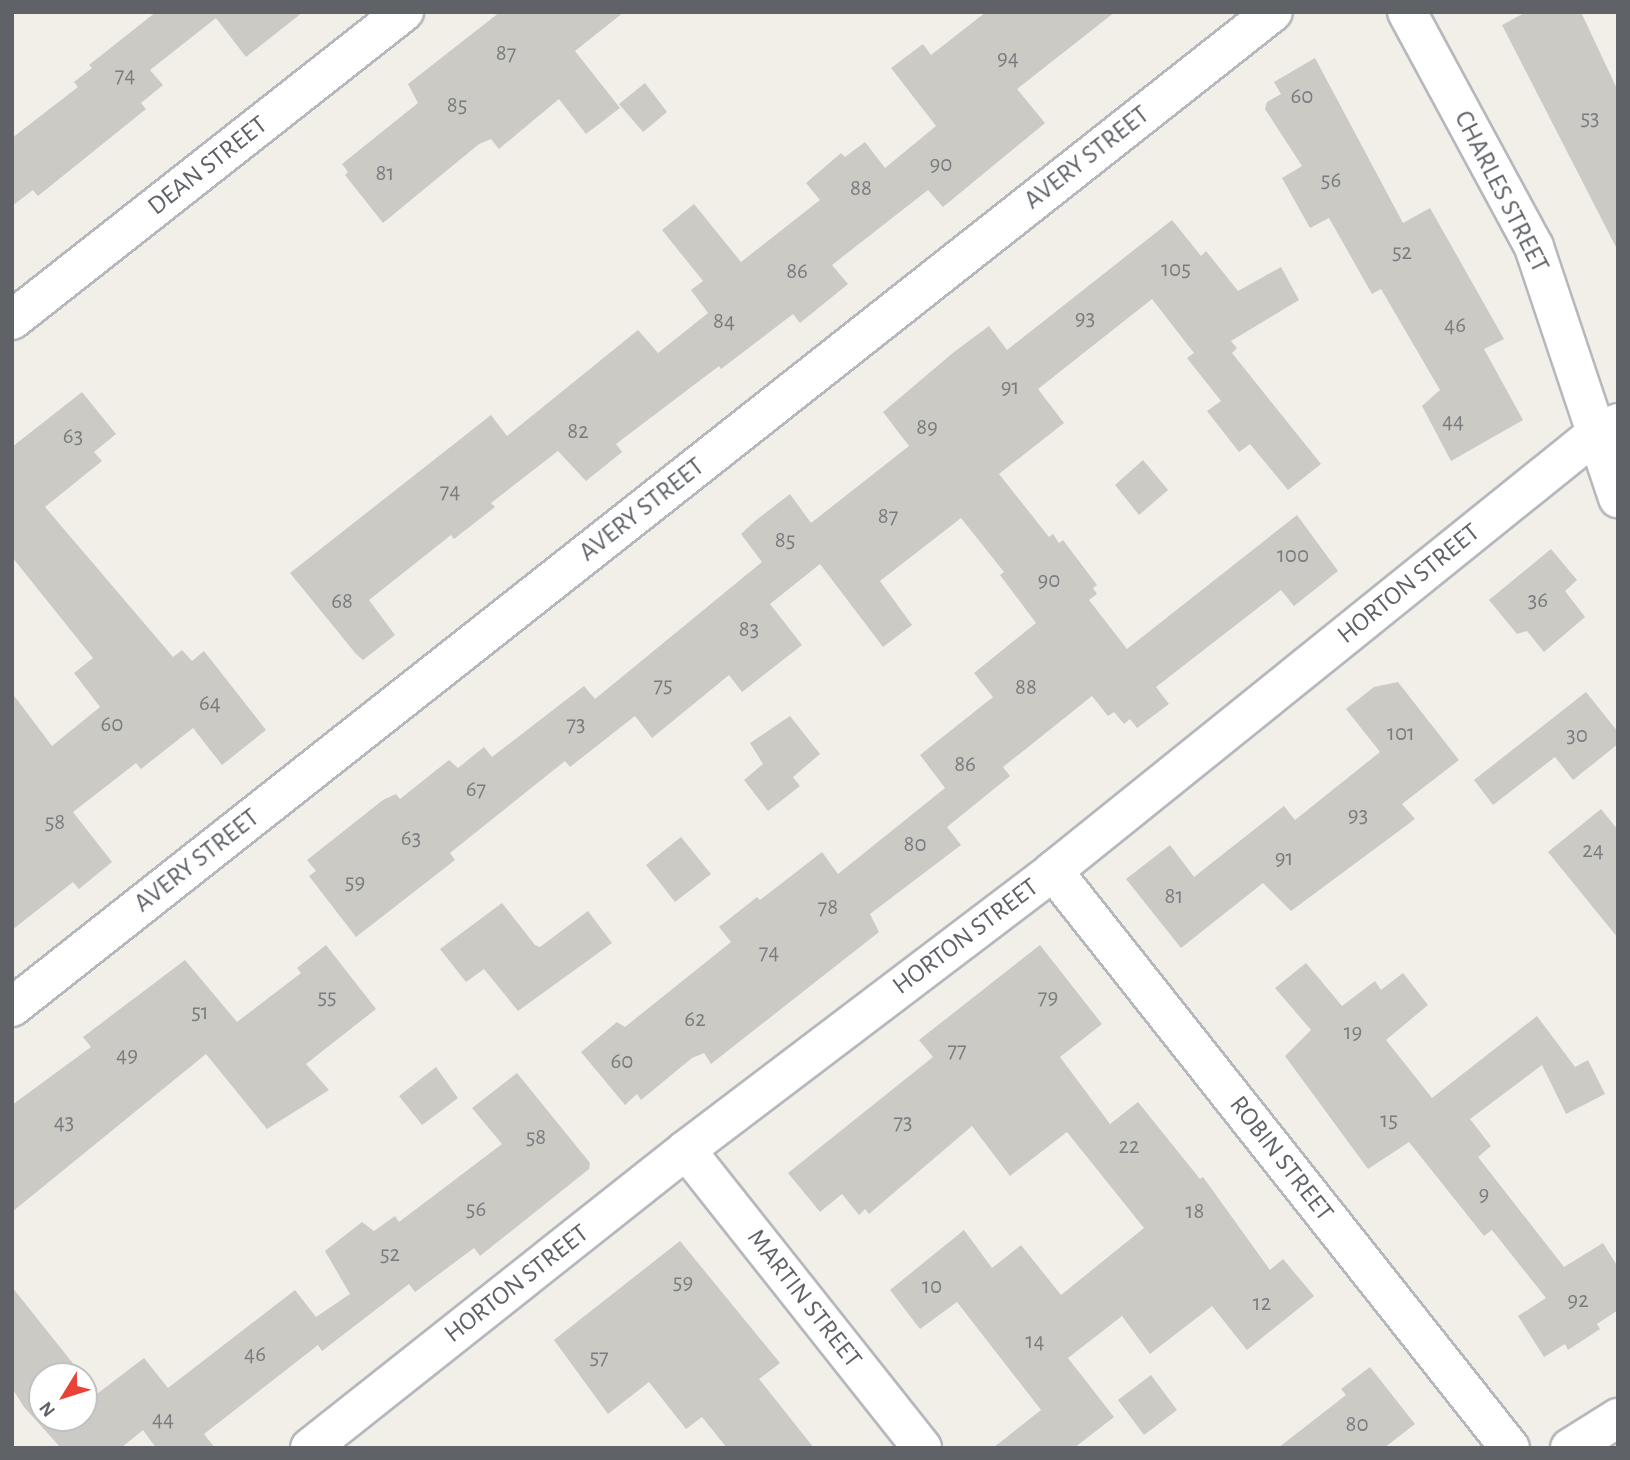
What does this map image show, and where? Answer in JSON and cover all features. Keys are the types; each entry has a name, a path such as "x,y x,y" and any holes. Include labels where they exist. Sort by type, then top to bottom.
{"street":[{"name":"DEAN STREET","path":"12,320 404,12"},
{"name":"AVERY STREET","path":"12,1007 1273,12"},
{"name":"CHARLES STREET","path":"1407,12 1534,247 1608,427 1618,498"},
{"name":"HORTON STREET","path":"310,1448 686,1150 1053,871 1608,427"},
{"name":"ROBIN STREET","path":"1053,871 1510,1448"},
{"name":"MARTIN STREET","path":"686,1150 922,1448"},
{"path":"1570,1448 1618,1418"}],"building":[{"path":"156,12 303,12 246,57 216,18 150,70 163,85 141,103 146,109 38,196 33,190 12,206 12,138 78,87 74,82 92,68 89,65"},
{"path":"500,12 624,12 575,51 620,108 586,134 559,99 499,149 491,139 479,144 383,223 345,175 348,172 342,164 418,103 408,84"},
{"path":"986,12 1115,12 1017,89 1045,123 943,207 928,190 832,265 848,284 800,323 793,314 721,369 719,366 616,444 622,452 586,481 558,451 491,503 495,507 454,539 451,535 369,600 395,635 363,660 356,654 290,573 491,415 507,436 638,330 658,353 708,313 691,290 703,281 662,230 694,204 741,262 820,200 806,183 841,153 845,157 865,142 885,168 936,126 891,68 923,44 931,55"},
{"path":"1526,12 1581,12 1618,91 1618,251 1502,25"},
{"path":"1315,58 1403,223 1430,208 1504,339 1484,349 1523,420 1451,461 1422,406 1440,390 1381,289 1372,294 1329,218 1310,228 1282,178 1302,166 1265,109 1267,102 1281,94 1274,82"},
{"path":"645,83 667,112 643,132 619,104"},
{"path":"1172,220 1201,256 1206,251 1238,291 1281,267 1299,300 1231,341 1237,348 1232,353 1321,464 1288,490 1250,444 1239,452 1207,411 1221,401 1187,358 1194,353 1152,299 1038,389 1064,423 999,474 1049,537 1053,534 1059,543 1063,540 1097,585 1093,588 1097,594 1089,600 1127,649 1297,515 1338,571 1294,606 1281,590 1156,687 1169,704 1137,728 1130,719 1124,724 1114,712 1108,716 1092,696 1003,767 1010,776 947,827 961,845 870,914 879,932 711,1064 704,1053 692,1058 641,1100 637,1094 625,1105 581,1052 617,1022 625,1027 731,942 719,927 757,897 760,900 822,852 838,874 945,788 920,755 993,697 974,673 1036,623 1000,575 1004,572 961,518 880,581 912,625 883,647 820,564 770,604 802,645 742,692 729,675 652,738 635,716 570,767 565,761 450,853 455,860 356,937 309,876 316,871 307,860 383,800 396,794 400,799 449,760 458,768 484,747 492,757 584,686 595,699 762,562 741,534 755,521 790,494 811,523 909,446 883,412 954,352 989,326 1007,350"},
{"path":"82,392 116,434 94,452 102,461 45,507 173,657 182,650 192,661 204,651 266,730 222,765 193,728 141,769 136,763 73,812 112,862 79,889 73,882 12,930 12,693 52,746 100,707 74,673 93,658 12,557 12,447"},
{"path":"1143,460 1168,490 1139,515 1115,485"},
{"path":"1551,549 1577,580 1565,591 1585,617 1544,652 1527,631 1517,634 1489,600"},
{"path":"1398,682 1459,760 1402,804 1415,819 1291,911 1263,883 1181,948 1126,879 1170,845 1194,877 1284,806 1295,820 1380,752 1346,709 1374,687"},
{"path":"1586,692 1618,732 1618,744 1573,780 1555,757 1493,805 1474,780"},
{"path":"790,716 820,754 793,777 800,786 768,811 744,780 763,764 750,743"},
{"path":"1601,809 1618,830 1618,938 1548,852"},
{"path":"681,837 711,874 675,902 646,865"},
{"path":"502,903 535,945 540,947 588,911 612,943 518,1011 484,969 466,982 440,949"},
{"path":"326,945 376,1009 306,1064 329,1090 267,1129 206,1054 12,1212 12,1105 91,1047 83,1037 185,960 237,1022 301,973 297,968"},
{"path":"1040,945 1102,1024 1060,1057 1110,1124 1138,1102 1200,1179 1203,1177 1270,1270 1283,1259 1314,1296 1247,1350 1212,1306 1150,1354 1122,1316 1068,1358 1114,1417 1074,1448 993,1448 1041,1410 957,1302 920,1329 890,1290 964,1230 992,1268 1021,1245 1061,1295 1144,1228 1067,1132 1010,1176 972,1126 869,1214 865,1209 859,1215 842,1194 820,1212 788,1173 933,1057 919,1040"},
{"path":"1306,963 1342,1006 1375,981 1381,990 1403,973 1428,1005 1386,1040 1432,1098 1537,1016 1575,1067 1588,1060 1605,1094 1566,1114 1542,1065 1470,1119 1491,1146 1478,1157 1564,1267 1603,1243 1618,1267 1618,1310 1597,1324 1600,1329 1568,1350 1565,1344 1544,1357 1518,1316 1546,1298 1492,1230 1484,1236 1409,1142 1368,1169 1285,1056 1311,1030 1275,988"},
{"path":"436,1067 458,1098 422,1125 399,1096"},
{"path":"517,1073 590,1163 589,1169 480,1256 474,1248 415,1292 409,1284 322,1351 318,1345 204,1434 215,1448 156,1448 143,1430 121,1448 61,1448 47,1432 98,1432 98,1393 144,1358 168,1388 295,1290 316,1317 350,1294 325,1251 362,1222 374,1231 395,1216 399,1222 502,1144 472,1108"},
{"path":"680,1241 780,1363 759,1379 814,1448 727,1448 702,1417 686,1429 649,1382 608,1414 554,1340"},
{"path":"12,1287 72,1362 28,1362 28,1411 12,1388"},
{"path":"1370,1367 1415,1424 1384,1448 1278,1448 1346,1395 1341,1389"},
{"path":"1151,1375 1177,1410 1144,1435 1118,1400"}]}
